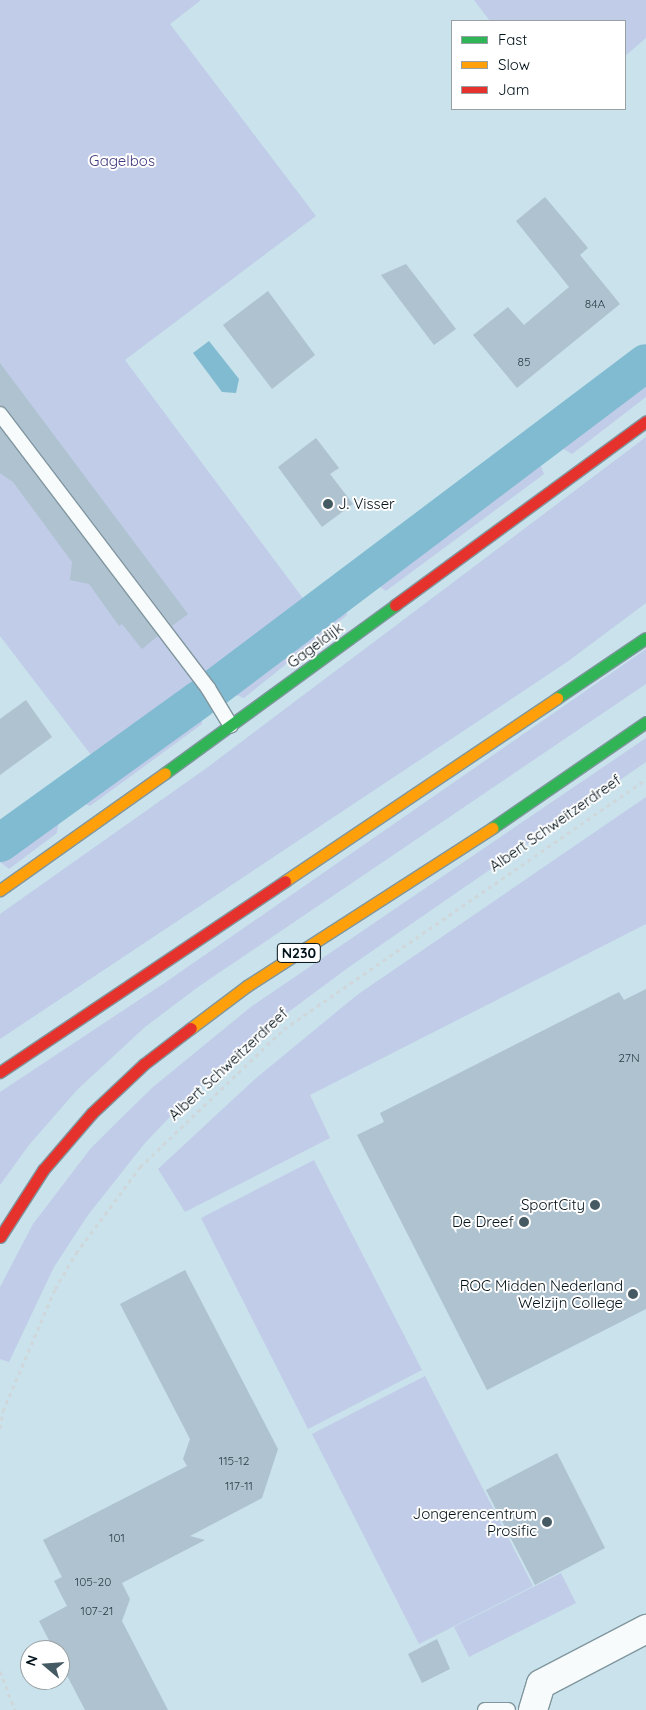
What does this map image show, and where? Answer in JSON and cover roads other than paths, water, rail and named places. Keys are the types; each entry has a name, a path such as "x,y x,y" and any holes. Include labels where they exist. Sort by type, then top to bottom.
{"main road":[{"name":"Gageldijk","path":"0,890 231,726 646,421"},
{"path":"0,1072 646,638"},
{"name":"Albert Schweitzerdreef","path":"0,1237 43,1170 92,1113 144,1064 247,986 476,839 646,722"}],"street":[{"path":"533,1710 541,1684 646,1629"}],"lane":[{"path":"0,414 208,688 231,726"},
{"path":"485,1710 508,1710"}],"waterway":[{"path":"216,687 646,363"},
{"path":"0,843 200,699"}],"place":[{"name":"J. Visser","path":"328,504"},
{"name":"SportCity","path":"595,1205"},
{"name":"De Dreef","path":"524,1222"},
{"name":"ROC Midden Nederland Welzijn College","path":"633,1294"},
{"name":"Jongerencentrum Prosific","path":"547,1522"}],"park label":[{"name":"Gagelbos","path":"122,161"}]}
